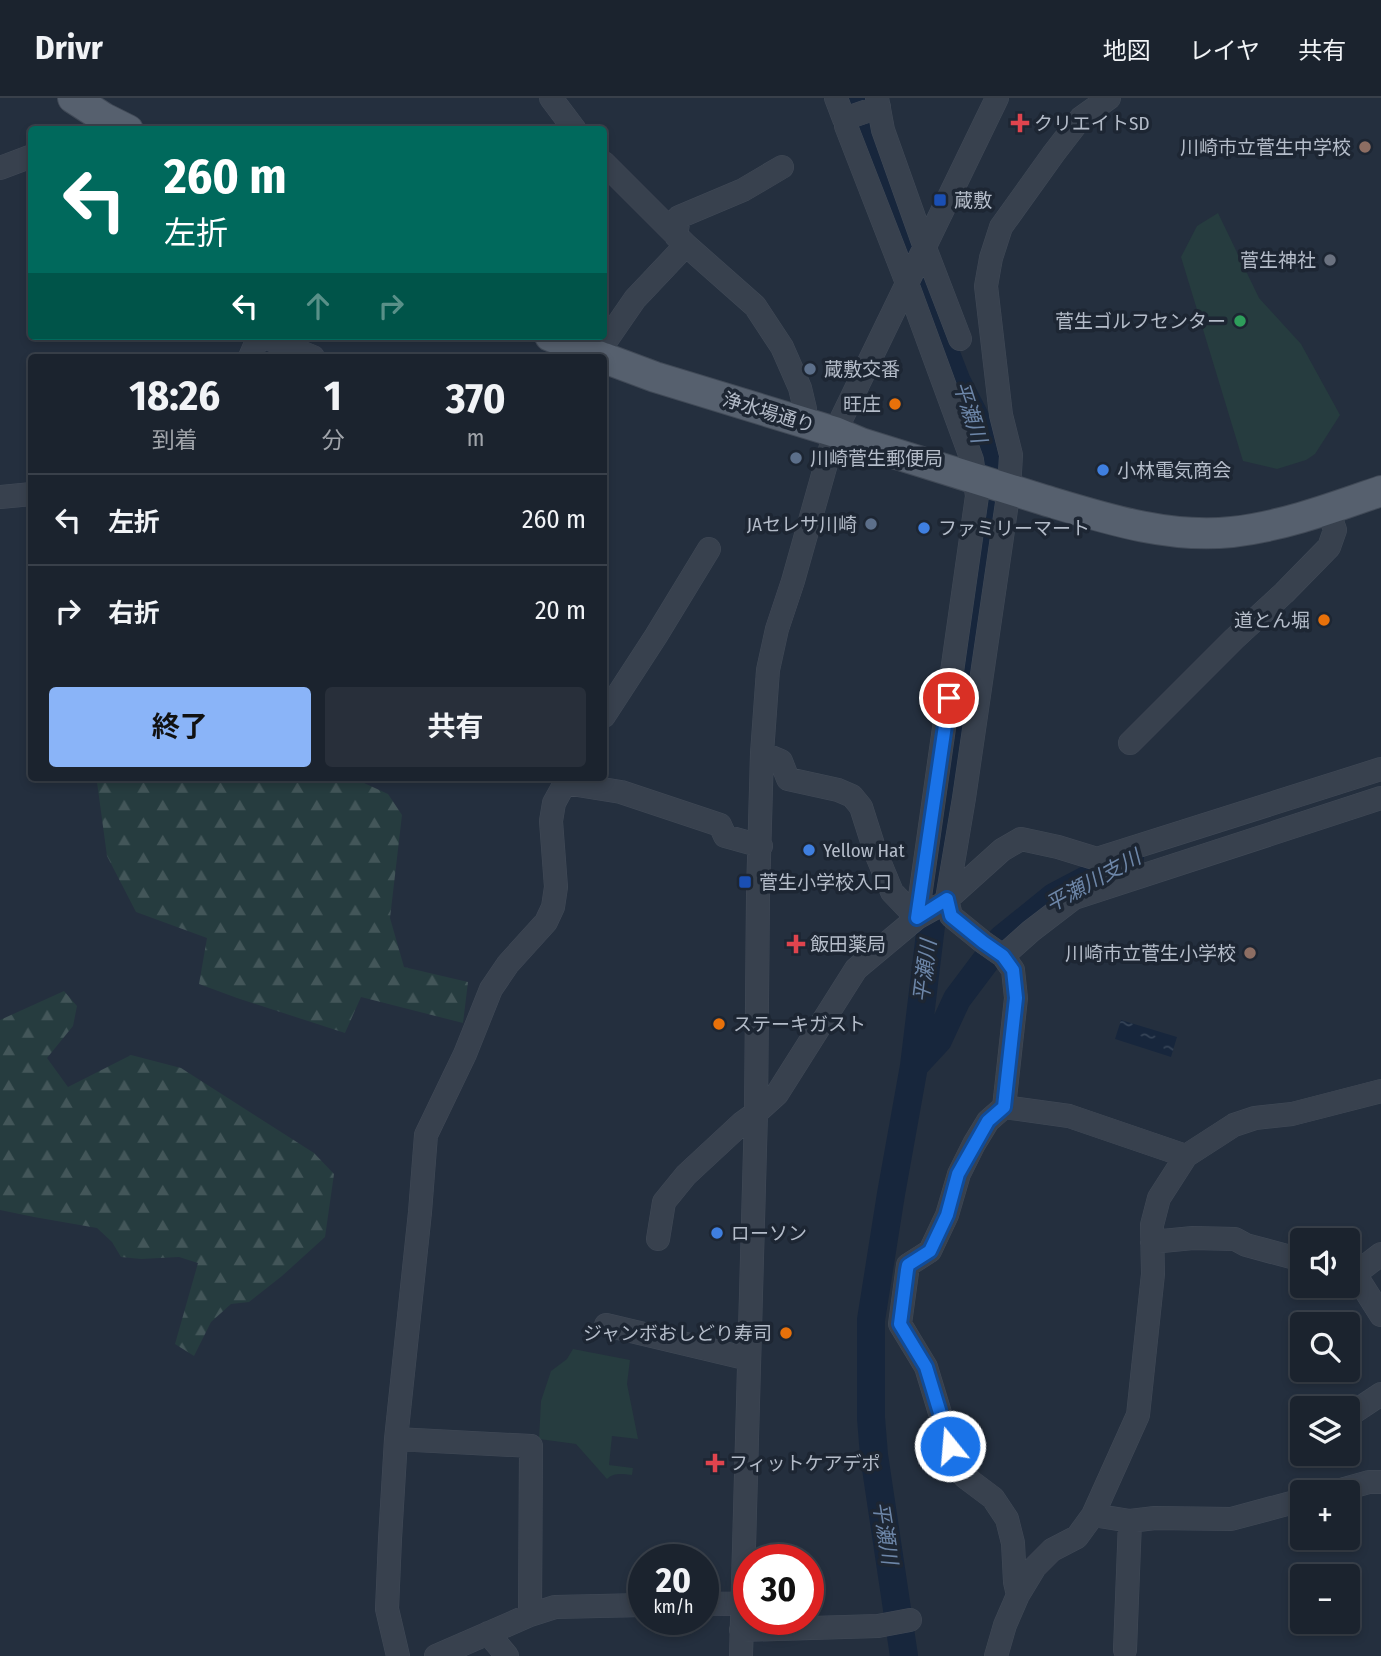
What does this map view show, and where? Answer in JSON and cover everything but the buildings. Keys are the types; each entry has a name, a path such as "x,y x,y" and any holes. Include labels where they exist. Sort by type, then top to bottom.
{"main road":[{"path":"73,98 110,126"},
{"name":"浄水場通り","path":"559,340 590,354"},
{"name":"浄水場通り","path":"607,361 1009,489 1149,528 1207,534 1232,532 1282,524 1381,491"}],"street":[{"path":"551,98 572,126"},
{"path":"836,98 844,119 866,111"},
{"path":"744,1544 756,1113 758,894 762,752 768,670 777,629 835,432 997,98"},
{"path":"1018,1595 1013,1543 1007,1520 993,1498 965,1477 950,1446 926,1367 900,1324 908,1265 930,1251 947,1215 958,1174 968,1154 988,1121 1004,1107 1016,998 1013,970 1003,956 951,916 944,902 964,798 1012,455 1001,415 986,286 1001,227 1081,118 1109,98"},
{"path":"866,111 883,130 924,248 960,339"},
{"path":"866,111 907,282 972,460 977,501 919,918"},
{"path":"0,168 28,158"},
{"path":"607,166 681,240 755,306 782,347 800,388 805,409 802,422"},
{"path":"607,340 681,240 679,216 743,190 782,167"},
{"path":"270,340 305,354"},
{"path":"0,497 28,494"},
{"path":"1130,743 1329,547 1335,530 1328,510"},
{"path":"607,711 709,549"},
{"path":"953,670 981,676"},
{"path":"762,752 781,761 788,779 838,790 852,796 860,807 874,851 892,892 919,918"},
{"path":"1097,859 1381,769"},
{"path":"398,1656 387,1609 396,1439 426,1135 465,1054 491,989 508,964 546,922 553,907 556,887 551,821 554,803 566,781"},
{"path":"572,781 621,792 720,825 725,836 761,846"},
{"path":"1003,956 1074,898 1381,798"},
{"path":"658,1240 664,1202 686,1175 777,1094 856,969 919,918 944,902 1002,850 1021,839 1058,847 1097,859 1126,881"},
{"path":"996,1656 1018,1595 1035,1567 1052,1549 1077,1537 1093,1515 1138,1415 1153,1274 1152,1225 1159,1198 1186,1156 1234,1125 1255,1118 1292,1114 1381,1091"},
{"path":"1004,1107 1069,1116 1186,1156"},
{"path":"1152,1242 1193,1238 1235,1239 1246,1245 1290,1257"},
{"path":"1360,1267 1381,1254"},
{"path":"1360,1286 1381,1315"},
{"path":"606,1325 749,1359"},
{"path":"396,1439 531,1446 530,1615"},
{"path":"1360,1485 1381,1482"},
{"path":"1093,1515 1130,1521 1156,1518 1231,1519 1290,1503"},
{"path":"1125,1650 1130,1521"},
{"path":"436,1656 530,1615 555,1607 628,1605"},
{"path":"824,1626 900,1622"},
{"path":"488,1633 507,1656"},
{"path":"741,1635 741,1656"}],"green space":[{"name":"菅生ゴルフセンター","path":"1218,213 1259,298 1301,344 1340,415 1315,454 1306,460 1277,469 1243,461 1181,257 1197,226"},
{"path":"360,781 388,794 402,815 390,918 404,967 468,982 463,1023 361,997 345,1033 199,984 207,938 136,912 107,856 97,782"},
{"path":"64,991 77,1006 73,1026 47,1058 68,1087 131,1055 181,1068 314,1153 334,1174 325,1237 249,1302 231,1304 211,1322 194,1356 175,1344 198,1263 179,1257 121,1257 112,1242 97,1228 0,1210 0,1020"},
{"path":"573,1349 630,1360 627,1384 638,1439 612,1436 609,1465 633,1468 632,1475 616,1474 607,1479 576,1444 539,1439 541,1401 551,1371 567,1359"}],"water":[{"path":"1121,1020 1177,1037 1171,1057 1115,1039"}],"waterway":[{"name":"平瀬川","path":"856,98 910,261 957,382 977,421 989,475 992,506 953,790 936,884 914,1066 871,1320 871,1418 874,1455 904,1656"},
{"name":"平瀬川支川","path":"914,1066 938,1040 957,999 1002,939 1054,897 1130,857"}],"place":[{"name":"クリエイトSD","path":"1020,123"},
{"name":"川崎市立菅生中学校","path":"1365,147"},
{"name":"蔵敷","path":"940,200"},
{"name":"菅生神社","path":"1330,260"},
{"name":"菅生ゴルフセンター","path":"1240,321"},
{"name":"蔵敷交番","path":"810,369"},
{"name":"旺庄","path":"895,404"},
{"name":"川崎菅生郵便局","path":"796,458"},
{"name":"小林電気商会","path":"1103,470"},
{"name":"JAセレサ川崎","path":"871,524"},
{"name":"ファミリーマート","path":"924,528"},
{"name":"道とん堀","path":"1324,620"},
{"name":"Yellow Hat","path":"809,850"},
{"name":"菅生小学校入口","path":"745,882"},
{"name":"飯田薬局","path":"796,944"},
{"name":"川崎市立菅生小学校","path":"1250,953"},
{"name":"ステーキガスト","path":"719,1024"},
{"name":"ローソン","path":"717,1233"},
{"name":"ジャンボおしどり寿司","path":"786,1333"},
{"name":"フィットケアデポ","path":"715,1463"}],"route":[{"path":"949,698 917,918 947,899 951,916 1003,956 1013,970 1016,998 1004,1107 988,1121 958,1174 947,1215 930,1251 908,1265 907,1270 900,1324 926,1367 950,1446"}]}
